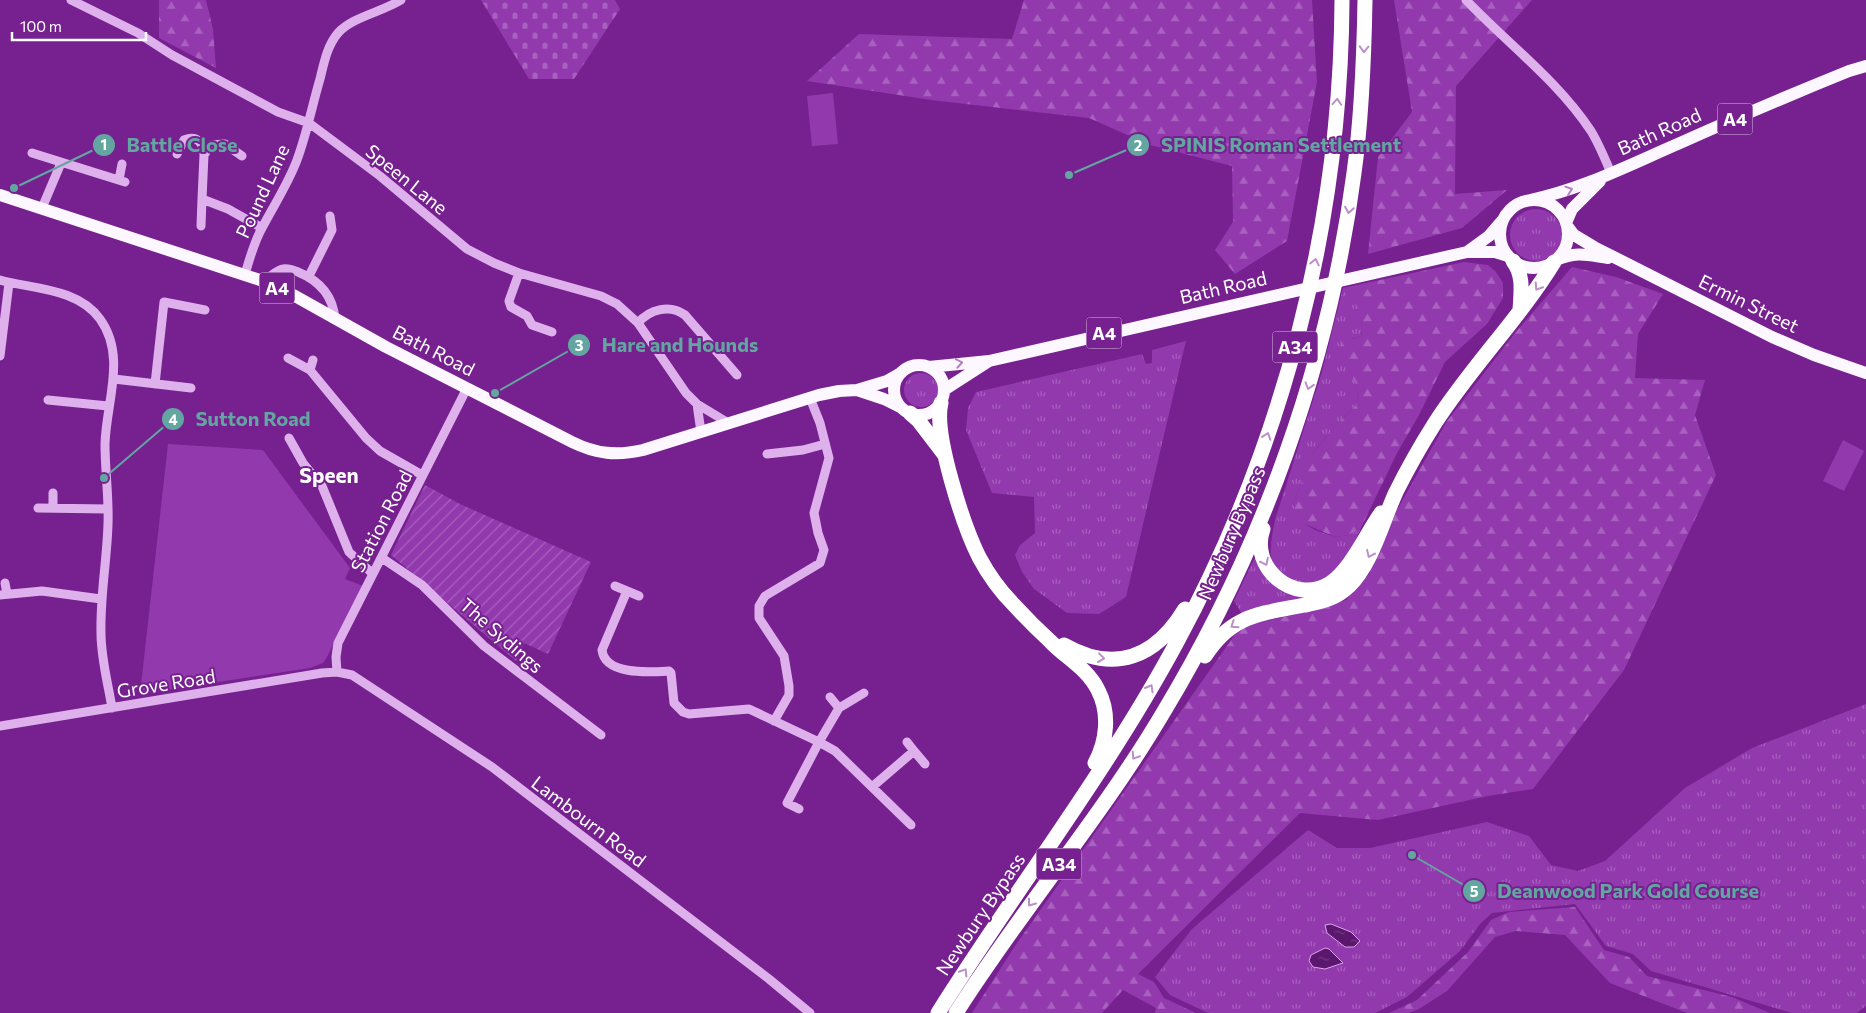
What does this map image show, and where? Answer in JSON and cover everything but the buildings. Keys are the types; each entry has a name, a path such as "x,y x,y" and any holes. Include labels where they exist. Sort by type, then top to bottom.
{"highway":[{"name":"Newbury Bypass","path":"938,1013 976,953 1122,736 1176,644 1228,538 1253,477 1284,384 1315,263 1326,200 1336,116 1342,0"},
{"name":"Newbury Bypass","path":"956,1013 979,977 1105,802 1162,716 1227,597 1277,482 1310,383 1344,241 1355,170 1363,72 1365,0"},
{"path":"1510,258 1518,270 1521,279 1520,310"},
{"path":"1277,482 1261,535 1261,555 1271,574 1278,580 1302,589 1321,587 1338,577 1396,493 1435,424 1458,390 1531,297 1555,261"},
{"path":"942,396 939,422 945,455 970,536 980,557 993,579 1013,604 1050,642 1080,667 1094,682 1100,694 1105,710 1105,738 1101,751 1082,788 1074,809"},
{"path":"907,411 918,420 945,455"},
{"path":"1162,716 1217,640 1229,628 1249,617 1324,601 1349,586 1365,564 1396,493"},
{"path":"1041,631 1078,652 1104,660 1126,658 1149,649 1165,636 1180,617 1228,538"}],"main road":[{"name":"Bath Road","path":"1530,200 1569,190 1608,175 1724,123 1849,71 1866,66"},
{"name":"Bath Road","path":"1567,225 1569,213 1579,200 1608,175"},
{"name":"Bath Road","path":"0,195 263,281 386,347 577,444 598,452 614,454 631,452 730,424 810,398 839,391 857,390 887,381 901,373"},
{"path":"1541,200 1552,205 1560,212 1567,225 1567,244 1562,254 1555,261 1542,267 1523,266 1510,258 1500,240 1500,228 1503,220 1513,207 1522,202 1541,200"},
{"name":"Bath Road","path":"1467,252 1489,236 1503,220"},
{"name":"Ermin Street","path":"1567,225 1574,235 1617,260 1657,278 1772,337 1814,355 1866,373"},
{"name":"Bath Road","path":"929,367 989,361 1467,252 1495,252 1510,258"},
{"name":"Ermin Street","path":"1555,261 1569,254 1617,260"},
{"name":"Bath Road","path":"942,396 989,361"},
{"path":"914,366 929,367 940,375 942,396 933,410 927,414 919,415 907,411 897,401 894,392 896,381 901,373 914,366"},
{"name":"Bath Road","path":"857,390 884,399 907,411"}],"street":[{"name":"Speen Lane","path":"71,0 138,33 172,55 270,108 309,123 380,176 467,249 519,274 601,296 617,304 638,323 686,393 696,404 730,424"},
{"name":"Pound Lane","path":"245,274 252,249 297,160 331,42 349,24 387,9 402,0"},
{"path":"1466,0 1530,60 1559,91 1592,134 1608,175"},
{"path":"177,154 184,140 190,138 198,140 203,146 201,226"},
{"path":"204,155 211,146 225,144 242,156"},
{"path":"32,153 122,181 122,164"},
{"path":"42,208 61,163"},
{"path":"202,199 228,209 262,228"},
{"path":"309,276 332,230 330,216"},
{"path":"263,281 280,269 289,268 309,276 324,288 334,308 335,319"},
{"path":"519,274 509,301 511,307 527,316 532,325 552,332"},
{"path":"0,356 4,281 71,296 92,310 100,318 110,338 114,358 114,379 108,406 105,444 108,509 101,599 102,650 112,708"},
{"path":"155,384 164,302 205,310"},
{"path":"638,323 644,316 677,305 737,375"},
{"path":"288,358 310,370 373,444 395,460 422,475"},
{"path":"310,370 313,360"},
{"path":"114,379 191,388"},
{"name":"Station Road","path":"337,672 338,642 467,388"},
{"path":"774,722 789,696 789,686 784,656 759,618 759,606 765,596 820,563 824,550 814,513 829,458 817,415 810,398"},
{"path":"48,400 108,406"},
{"name":"Speen Lane","path":"696,404 701,432"},
{"path":"289,438 303,463 322,486 349,552 373,574"},
{"path":"767,454 803,450 825,444"},
{"path":"53,493 53,508"},
{"path":"38,508 108,509"},
{"name":"The Sydings","path":"382,558 422,585 484,646 602,735"},
{"path":"5,583 3,594 42,591 101,599"},
{"path":"615,586 639,596"},
{"path":"628,591 602,650 603,657 609,663 628,671 669,671 671,674 674,704 683,712 689,714 749,710 819,742 835,751 910,825"},
{"name":"Grove Road","path":"0,726 337,672"},
{"name":"Lambourn Road","path":"337,672 359,679 492,767 762,973 810,1013"},
{"path":"799,809 783,800 839,708 864,693"},
{"path":"830,696 839,708"},
{"path":"907,742 925,764"},
{"path":"872,787 914,751"}],"green space":[{"path":"159,0 206,0 213,29 216,68 159,38"},
{"path":"481,0 615,0 620,9 574,79 529,79"},
{"path":"1024,0 1312,0 1317,82 1287,241 1235,274 1215,250 1233,222 1232,166 1150,145 1089,118 931,100 807,81 859,34 1012,39"},
{"path":"1394,0 1532,0 1456,86 1455,194 1507,190 1462,228 1368,254 1378,157 1412,112"},
{"path":"833,93 838,144 812,146 807,96"},
{"path":"1531,209 1541,209 1555,216 1562,230 1562,240 1555,254 1541,261 1531,261 1521,257 1514,250 1510,240 1510,230 1514,220 1521,213"},
{"path":"1464,262 1488,265 1496,272 1503,283 1503,298 1487,324 1445,362 1419,415 1397,453 1361,528 1349,535 1335,537 1305,524 1295,513 1293,503 1307,464 1313,453 1334,427 1357,404 1358,389 1342,357 1340,348 1342,343 1361,336 1362,331 1358,311 1347,287"},
{"path":"1572,267 1616,277 1663,294 1638,334 1635,378 1705,380 1695,415 1716,475 1624,670 1533,789 1488,796 1378,820 1300,813 1138,974 1154,982 1164,998 1196,1013 1155,1013 1156,1008 1123,990 1102,1013 972,1013 1015,946 1241,626 1280,618 1346,600 1369,574 1398,508 1447,421 1515,333"},
{"path":"1347,287 1354,298 1362,324 1361,336 1352,339 1347,366 1358,389 1357,404 1334,427 1313,453 1293,503 1305,524 1315,530 1335,537 1349,535 1361,528 1346,557 1336,571 1319,582 1312,584 1301,583 1283,577 1275,569 1271,556 1272,534 1321,375 1343,288"},
{"path":"1186,341 1126,597 1099,614 1067,613 1034,589 1022,572 1015,555 1020,545 1035,533 1034,497 992,493 966,430 968,408 976,392 1142,354 1146,364 1152,363 1152,350"},
{"path":"921,373 928,374 933,378 937,383 937,397 933,402 928,406 921,407 914,406 909,402 905,397 904,390 905,383 909,378 914,374"},
{"path":"1843,440 1864,451 1844,491 1823,481"},
{"path":"168,444 263,450 350,568 345,579 363,586 323,663 310,668 140,694"},
{"path":"425,485 460,504 591,562 548,654 524,643 516,661 391,555"},
{"path":"1256,558 1261,568 1330,594 1242,614 1234,601"},
{"path":"1866,704 1866,1006 1857,1013 1792,1013 1651,971 1633,954 1606,946 1575,904 1492,913 1480,924 1460,951 1407,997 1375,1013 1208,1013 1170,995 1155,977 1192,929 1308,830 1337,848 1370,848 1487,822 1529,836 1551,865 1578,871 1605,861 1685,788 1752,748"},
{"path":"1575,907 1604,950 1629,957 1647,976 1732,997 1770,1013 1687,1013 1610,983 1565,935 1516,931 1495,937 1447,991 1419,1009 1409,1013 1389,1013 1417,1000 1468,952 1491,920 1509,912"}],"water":[{"path":"1331,924 1351,932 1360,941 1354,947 1345,947 1327,933 1325,925"},
{"path":"1325,948 1329,949 1343,963 1325,969 1313,967 1309,961 1311,955"}],"place":[{"name":"SPINIS Roman Settlement","path":"1069,175"},
{"name":"Battle Close","path":"14,188"},
{"name":"Hare and Hounds","path":"495,393"},
{"name":"Sutton Road","path":"104,478"},
{"name":"Deanwood Park Gold Course","path":"1412,855"}],"district":[{"name":"Speen","path":"329,474"}]}
